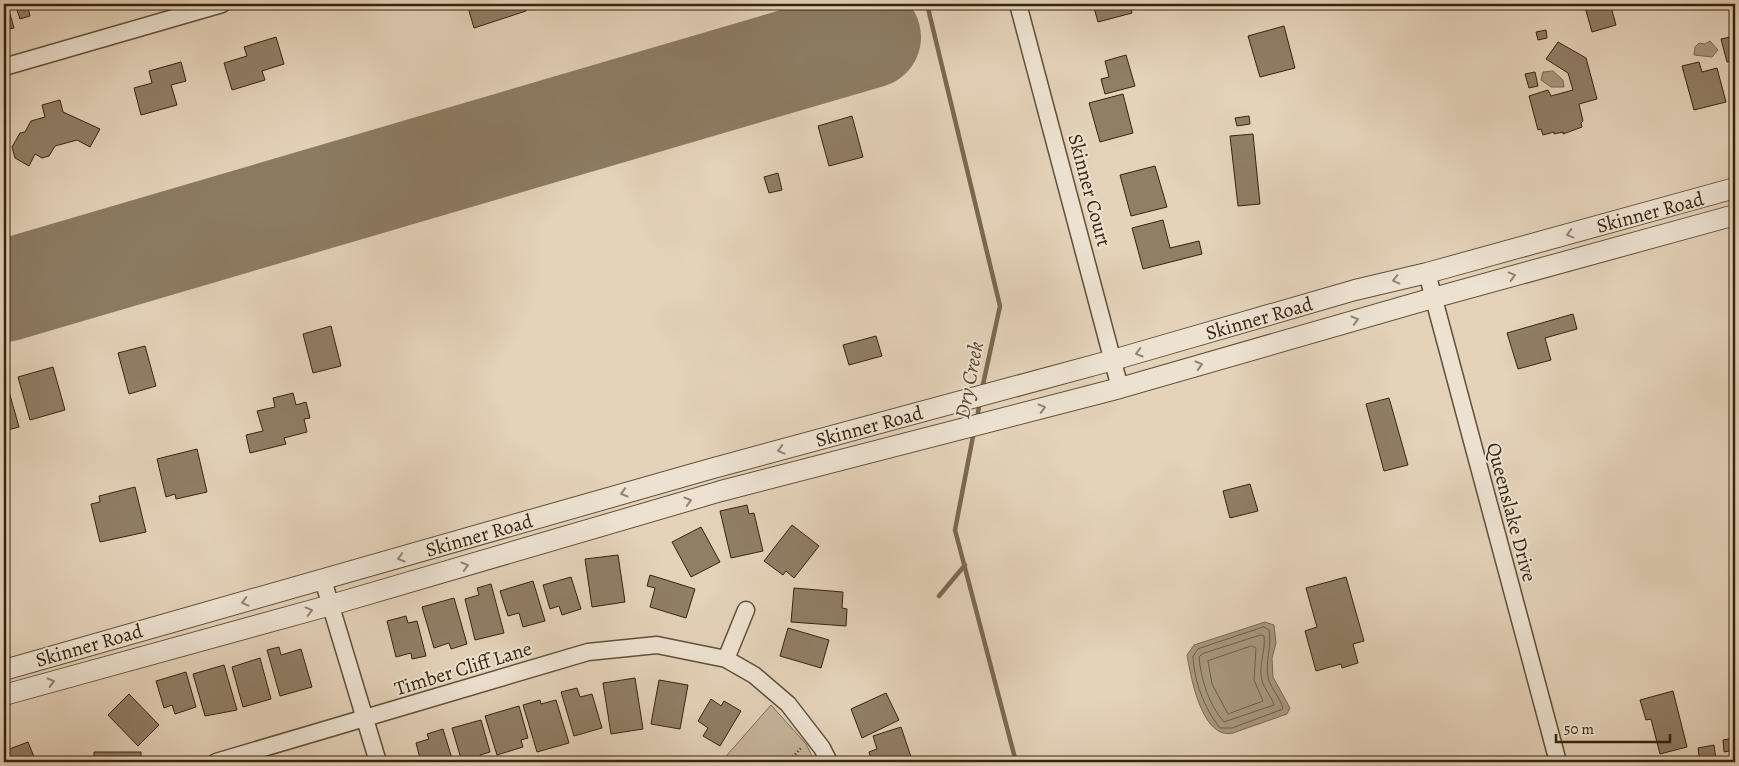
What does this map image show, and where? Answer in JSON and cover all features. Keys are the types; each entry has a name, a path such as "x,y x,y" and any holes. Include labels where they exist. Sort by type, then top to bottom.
{"street":[{"path":"4,67 222,4"},
{"name":"Skinner Court","path":"1018,4 1120,388"},
{"name":"Skinner Road","path":"4,670 710,469 1113,360 1355,290 1427,273 1735,188"},
{"name":"Skinner Road","path":"4,695 331,605 721,491 1120,388 1433,298 1735,215"},
{"name":"Queenslake Drive","path":"1427,273 1558,762"},
{"path":"323,580 378,762"},
{"path":"746,610 726,659 771,688 788,704 812,734 829,762"},
{"name":"Timber Cliff Lane","path":"216,762 366,720 588,652 657,645 726,659"}],"path":[{"path":"788,762 812,734"},
{"path":"731,762 750,762"}],"shaded area":[{"path":"771,705 806,744 815,762 721,762"}],"water":[{"path":"1710,41 1718,50 1712,57 1694,55 1695,47 1699,43 1705,44"},
{"path":"1553,71 1563,80 1564,87 1551,87 1541,80 1543,72"},
{"path":"1265,622 1274,625 1276,643 1272,658 1273,677 1290,708 1287,714 1233,733 1222,733 1213,727 1200,705 1195,692 1187,655 1194,645"}],"building":[{"path":"4,4 7,4 14,28 4,30"},
{"path":"15,4 41,4 28,8 30,16 20,19"},
{"path":"467,4 524,4 526,11 474,28"},
{"path":"1093,4 1130,4 1132,13 1098,22"},
{"path":"1602,4 1604,9 1611,7 1616,25 1592,32 1585,7"},
{"path":"1284,26 1295,68 1260,77 1248,36"},
{"path":"1546,30 1547,38 1538,40 1536,32"},
{"path":"1735,36 1735,60 1727,62 1721,39"},
{"path":"276,37 284,64 262,71 265,80 232,90 224,63 247,56 244,47"},
{"path":"1558,42 1586,58 1597,99 1579,104 1583,121 1581,123 1582,127 1563,134 1563,132 1554,134 1554,132 1543,135 1541,129 1538,130 1529,96 1548,90 1551,96 1573,90 1568,73 1546,59"},
{"path":"1126,55 1135,86 1105,94 1101,79 1109,77 1105,61"},
{"path":"181,62 186,81 171,85 177,105 141,115 134,88 152,83 149,71"},
{"path":"1699,62 1702,72 1717,68 1726,102 1694,110 1682,66"},
{"path":"1535,72 1538,86 1529,88 1525,74"},
{"path":"1123,94 1133,133 1100,142 1089,103"},
{"path":"60,100 63,112 100,129 90,147 77,140 55,146 49,156 42,158 35,154 29,166 15,158 12,147 20,133 25,132 31,121 45,117 42,105"},
{"path":"852,116 863,157 829,166 818,126"},
{"path":"1249,116 1250,124 1237,126 1235,118"},
{"path":"1253,134 1260,204 1238,206 1230,136"},
{"path":"1155,166 1167,207 1131,216 1120,175"},
{"path":"778,173 782,190 769,193 764,177"},
{"path":"1163,220 1170,248 1199,241 1202,254 1143,269 1132,228"},
{"path":"1573,314 1577,329 1545,338 1551,360 1518,369 1507,333"},
{"path":"331,326 341,366 313,373 303,334"},
{"path":"876,336 882,356 849,365 843,345"},
{"path":"145,346 156,386 129,394 118,353"},
{"path":"53,367 65,410 30,420 18,377"},
{"path":"4,374 19,427 4,431"},
{"path":"293,393 296,405 306,402 310,418 304,419 307,432 284,438 286,444 250,453 246,435 263,431 257,411 275,407 273,398"},
{"path":"1389,398 1408,465 1384,471 1366,404"},
{"path":"197,449 207,492 176,499 175,494 166,497 157,459"},
{"path":"1250,484 1258,511 1230,518 1223,491"},
{"path":"135,487 146,532 100,542 91,504 100,502 99,496"},
{"path":"747,505 749,514 754,513 763,551 731,558 720,511"},
{"path":"792,525 819,546 794,578 786,571 783,575 764,561"},
{"path":"701,527 720,562 691,577 672,542"},
{"path":"618,555 625,602 592,607 585,559"},
{"path":"650,575 695,589 686,618 650,607 655,588 647,586"},
{"path":"571,577 581,609 562,615 559,606 550,609 543,585"},
{"path":"1346,577 1364,641 1353,644 1358,663 1342,668 1341,664 1316,671 1305,631 1317,627 1306,588"},
{"path":"533,581 545,621 523,627 519,613 508,616 500,591"},
{"path":"491,584 504,633 475,640 465,599 479,595 477,588"},
{"path":"794,588 843,592 842,608 847,609 846,626 791,622"},
{"path":"454,598 467,644 451,649 449,643 434,648 422,607"},
{"path":"406,616 408,623 417,621 426,656 412,659 411,653 396,657 387,621"},
{"path":"788,628 829,640 821,668 780,656"},
{"path":"279,647 281,655 301,649 312,687 280,696 267,650"},
{"path":"260,658 271,699 243,707 232,667"},
{"path":"224,665 237,710 205,716 193,674"},
{"path":"186,672 196,707 175,714 172,705 164,708 156,681"},
{"path":"635,678 643,729 611,734 603,683"},
{"path":"659,680 688,685 680,729 651,724"},
{"path":"577,688 580,697 592,694 602,728 574,736 561,692"},
{"path":"1673,691 1687,747 1660,754 1651,719 1646,720 1640,700"},
{"path":"886,693 899,720 862,738 851,709"},
{"path":"129,694 159,725 138,746 108,715"},
{"path":"711,699 721,706 724,701 741,711 720,746 703,736 708,728 698,721"},
{"path":"540,700 541,704 556,700 569,743 537,752 523,705"},
{"path":"519,706 528,738 521,740 523,747 497,755 485,716"},
{"path":"481,720 490,752 480,755 482,762 462,762 452,728"},
{"path":"901,727 911,757 895,762 872,762 869,752 877,749 873,736"},
{"path":"443,729 453,762 421,762 416,743 429,739 427,734"},
{"path":"1734,738 1735,750 1724,752 1723,740"},
{"path":"28,742 36,762 4,762 4,751"},
{"path":"1714,745 1716,760 1700,762 1698,748"},
{"path":"94,752 141,752 141,762 94,762"}],"waterway":[{"name":"Dry Creek","path":"927,4 1000,306 982,389"},
{"name":"Dry Creek","path":"977,418 980,401"},
{"name":"Dry Creek","path":"974,431 955,530 1016,762"},
{"path":"939,596 965,565"}],"runway":[{"path":"4,291 870,37"}]}
